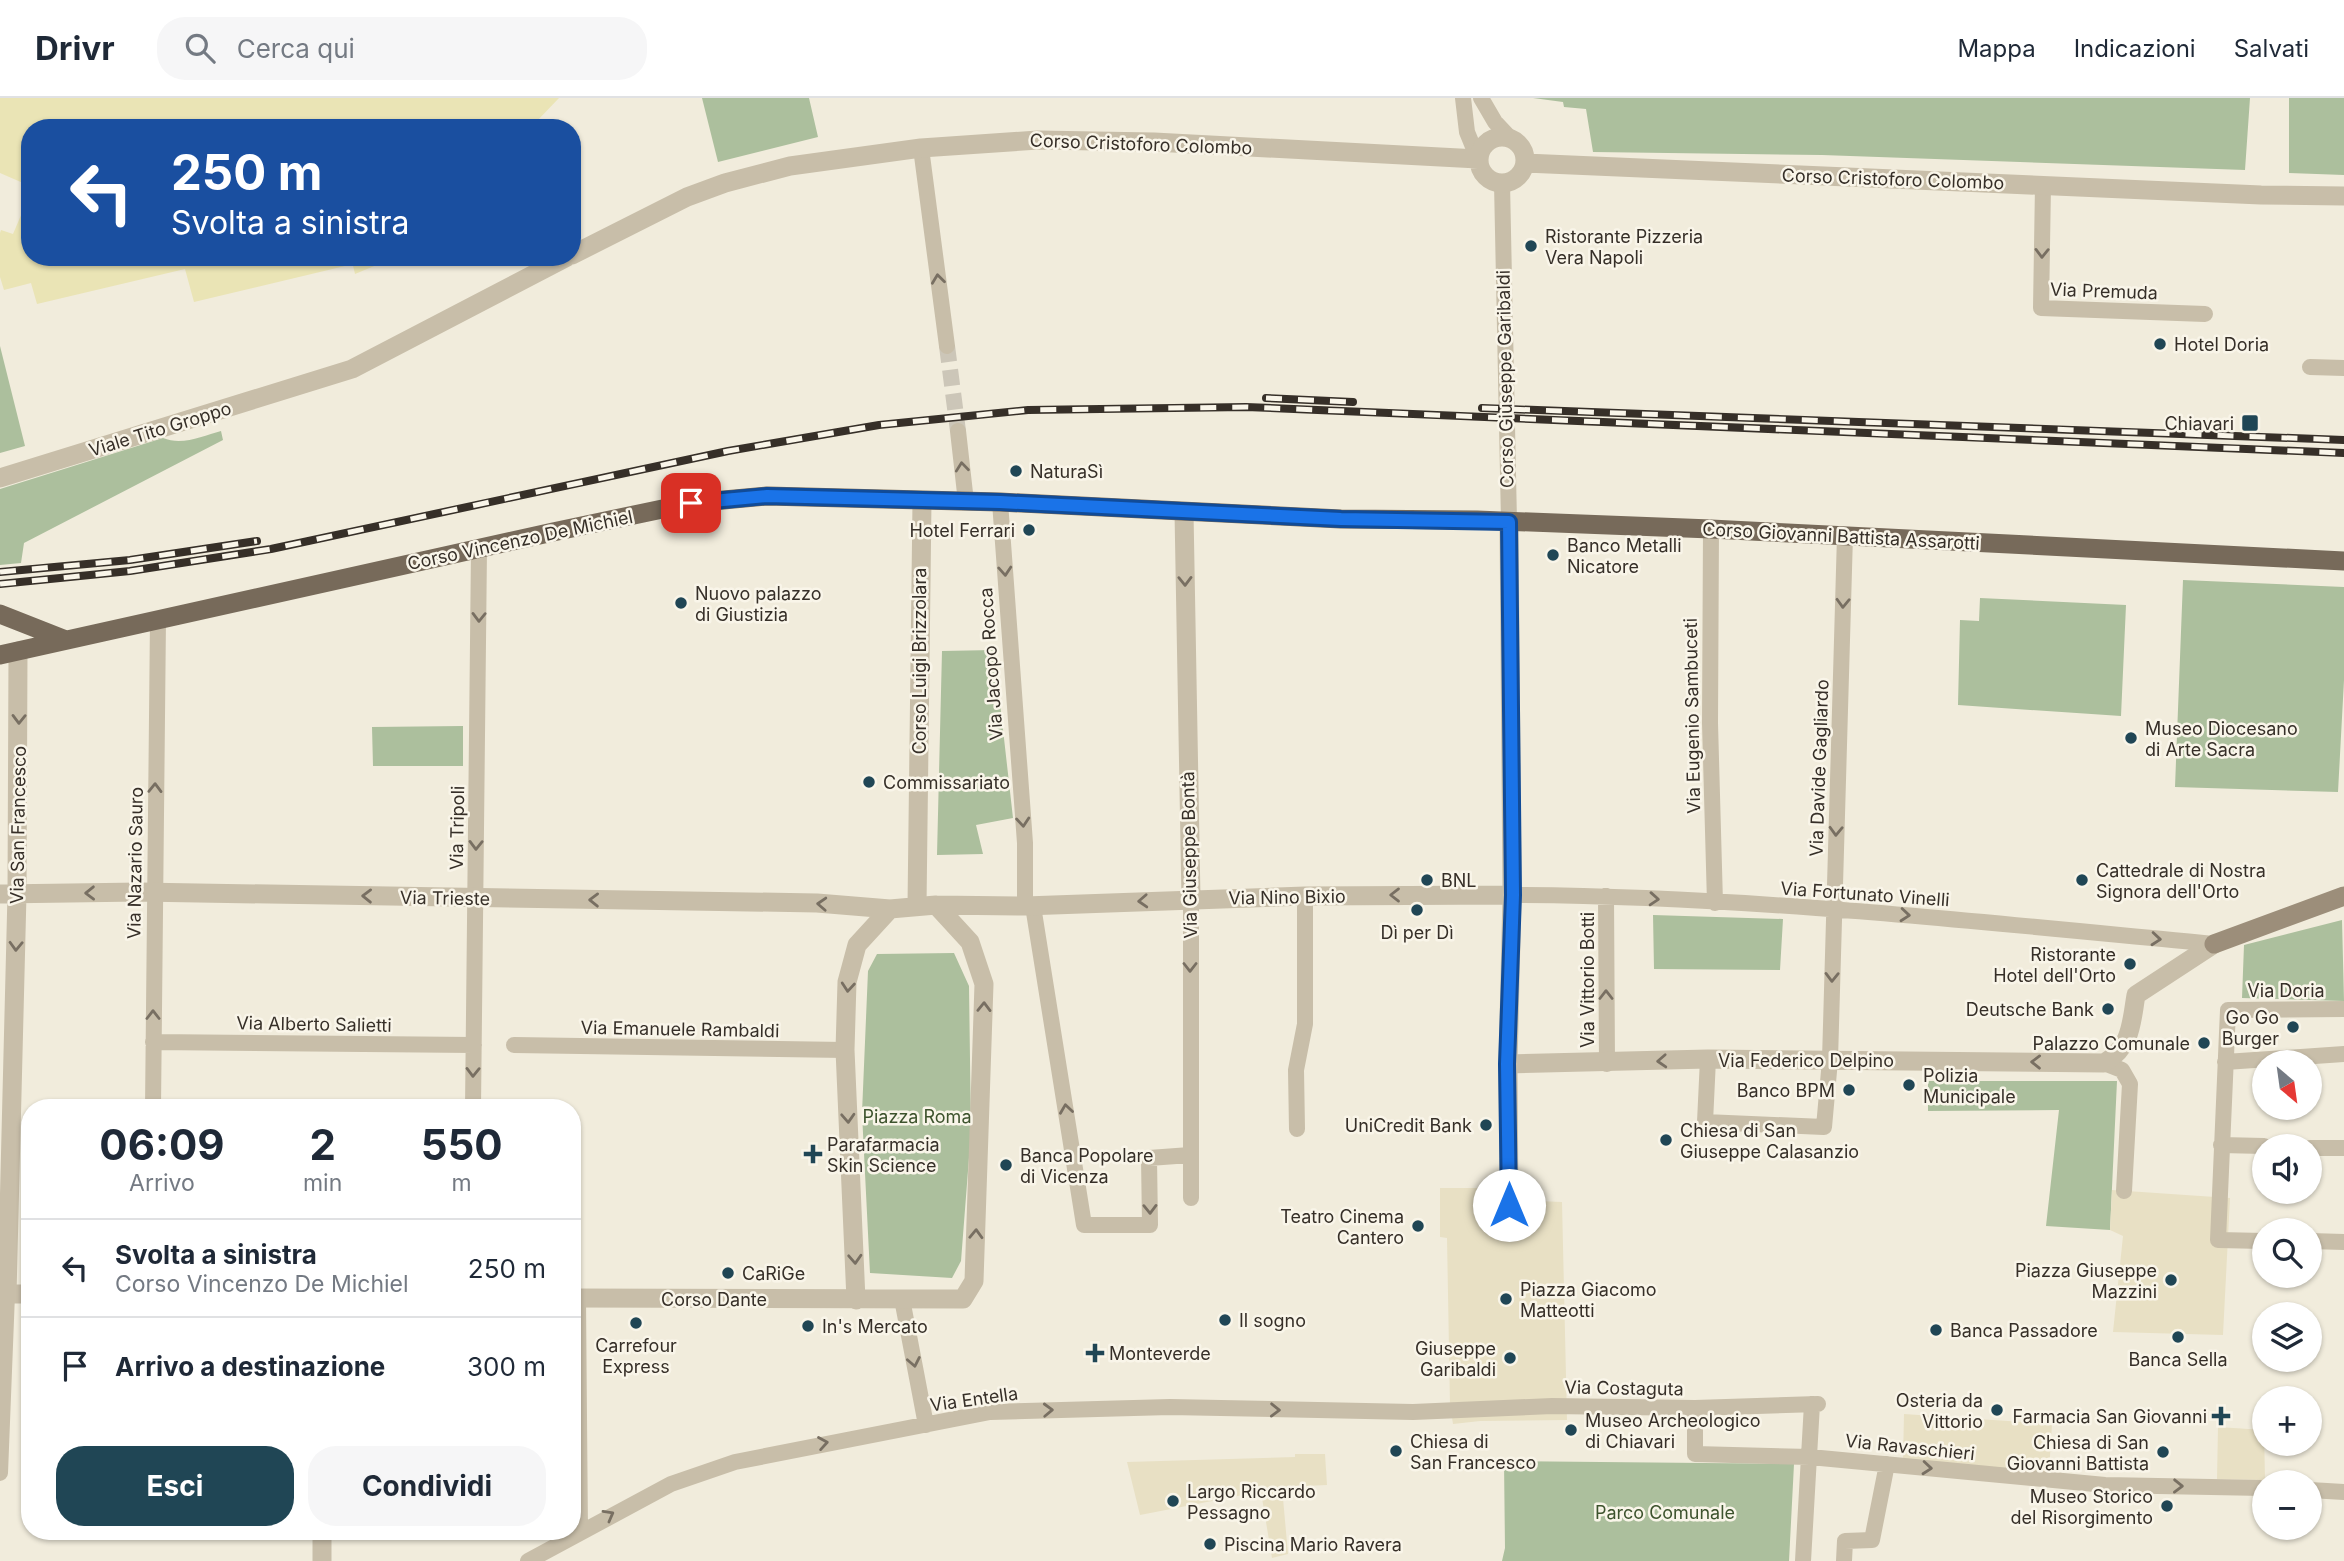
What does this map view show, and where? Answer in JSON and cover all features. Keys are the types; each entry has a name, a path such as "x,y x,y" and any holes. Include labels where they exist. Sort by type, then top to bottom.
{"main road":[{"name":"Corso Vincenzo De Michiel","path":"9,653 479,549 727,498 767,496 1000,502 1184,512 1509,522"},
{"name":"Corso Giovanni Battista Assarotti","path":"1509,522 1844,535 2344,561"},
{"path":"0,614 66,640"},
{"path":"2214,944 2344,896"}],"street":[{"path":"1463,98 1467,132 1482,173 1502,183 1519,175 1525,163 1522,148 1495,122 1480,98"},
{"path":"1478,159 1483,145 1489,140 1510,138"},
{"name":"Corso Cristoforo Colombo","path":"581,250 687,197 725,183 790,166 921,148 1038,140 1142,142 1478,159"},
{"path":"921,148 947,346"},
{"name":"Corso Cristoforo Colombo","path":"1525,163 2262,195 2344,196"},
{"name":"Corso Giuseppe Garibaldi","path":"1502,183 1513,895 1507,1064 1509,1205"},
{"name":"Via Premuda","path":"2043,185 2040,308 2205,314"},
{"name":"Viale Tito Groppo","path":"0,478 352,369 423,335 550,266"},
{"path":"2310,367 2344,368"},
{"path":"958,432 965,502"},
{"name":"Corso Luigi Brizzolara","path":"922,501 927,905"},
{"name":"Via Jacopo Rocca","path":"1000,502 1029,906 1084,1225 1150,1225 1149,1158 1190,1156"},
{"name":"Via Giuseppe Bontà","path":"1184,512 1191,899 1191,1198"},
{"name":"Via Eugenio Sambuceti","path":"1711,529 1710,723 1715,903"},
{"name":"Via Davide Gagliardo","path":"1709,1059 1704,1122 1824,1127 1830,1060 1844,535"},
{"name":"Via Tripoli","path":"473,1099 479,549"},
{"name":"Via Nazario Sauro","path":"153,1099 158,619"},
{"name":"Via San Francesco","path":"3,1294 9,894 9,653"},
{"name":"Via Trieste","path":"9,894 154,893 817,903 890,909"},
{"name":"Via Nino Bixio","path":"927,905 1029,906 1306,896 1513,895"},
{"name":"Via Fortunato Vinelli","path":"1513,895 1606,896 1834,908 2214,944"},
{"path":"1297,1129 1296,1070 1305,1024 1306,896"},
{"name":"Via Vittorio Botti","path":"1606,896 1607,1063"},
{"path":"927,905 970,942 984,984 974,1282 963,1299 856,1300 845,1050 847,982 857,945 890,909 927,905"},
{"path":"2104,1063 2120,1054 2128,1038 2136,995 2214,944"},
{"name":"Via Doria","path":"2225,1062 2228,1010 2344,1009"},
{"name":"Via Alberto Salietti","path":"153,1042 474,1045"},
{"name":"Via Emanuele Rambaldi","path":"514,1045 845,1050"},
{"path":"2252,1241 2218,1240 2225,1062 2344,1054"},
{"name":"Via Federico Delpino","path":"1507,1064 1709,1059 2104,1063"},
{"path":"2104,1063 2122,1070 2130,1084 2124,1191"},
{"path":"2221,1145 2252,1146"},
{"path":"2322,1148 2344,1148"},
{"path":"2322,1241 2344,1242"},
{"path":"0,1473 3,1294 21,1294"},
{"name":"Corso Dante","path":"581,1298 856,1300"},
{"path":"902,1299 926,1425"},
{"name":"Via Costaguta","path":"1451,1411 1552,1405 1695,1408 1815,1404 1810,1457"},
{"name":"Via Entella","path":"581,1531 671,1484 735,1462 990,1412 1171,1407 1451,1411"},
{"name":"Via Ravaschieri","path":"1695,1408 1695,1454 1810,1457 2105,1485 2252,1488"},
{"path":"1803,1561 1810,1457"},
{"path":"1844,1561 1845,1541 1872,1540 1887,1464"},
{"path":"2322,1491 2344,1492"},
{"path":"322,1540 322,1561"},
{"name":"Via Entella","path":"528,1561 566,1540"}],"green space":[{"path":"702,98 809,98 818,137 718,162"},
{"path":"1533,98 2250,98 2245,170 1822,155 1593,152 1586,109 1564,107 1563,102"},
{"path":"2289,98 2344,98 2344,175 2289,173"},
{"path":"0,346 25,446 0,453"},
{"path":"221,431 223,440 24,543 21,563 0,565 0,489 163,438 185,441"},
{"path":"2183,580 2344,587 2344,680 2338,792 2175,787"},
{"path":"1980,598 2126,605 2121,716 1958,705 1960,620 1979,621"},
{"path":"994,650 1013,818 976,825 983,854 937,855 942,651"},
{"path":"463,726 463,766 373,766 372,727"},
{"path":"1653,915 1783,919 1780,970 1654,969"},
{"path":"2342,920 2344,1001 2242,998 2244,945"},
{"name":"Piazza Roma","path":"954,953 969,986 971,1132 961,1261 952,1278 870,1273 862,1113 868,971 877,954"},
{"path":"1928,1081 2117,1081 2110,1230 2046,1226 2059,1110 1928,1111"},
{"name":"Parco Comunale","path":"1504,1461 1794,1464 1789,1561 1502,1561 1505,1548"}],"sand":[{"path":"0,98 559,98 539,119 21,119 21,182 0,173"},
{"path":"21,215 21,266 345,266 194,302 185,269 37,304 31,283 4,290 0,277 0,233 1,230 13,234"},
{"path":"353,266 374,266 355,274"}],"shaded area":[{"name":"Piazza Giacomo Matteotti","path":"1440,1188 1490,1188 1509,1200 1562,1202 1567,1420 1453,1424 1450,1405 1447,1238 1440,1237"},
{"name":"Piazza Giuseppe Mazzini","path":"2112,1190 2230,1198 2223,1335 2113,1332 2123,1236 2110,1230"},
{"path":"1904,1414 2052,1424 2049,1472 1903,1459"},
{"path":"2218,1427 2252,1429 2252,1456 2265,1456 2265,1470 2252,1470 2252,1480 2217,1479"},
{"name":"Largo Riccardo Pessagno","path":"1295,1454 1325,1454 1327,1485 1282,1487 1288,1554 1272,1558 1260,1486 1242,1490 1243,1495 1140,1515 1127,1462 1295,1457"}],"tunnel":[{"path":"947,346 958,431"}],"railway":[{"path":"1266,398 1353,402"},
{"path":"0,584 130,571 271,549 728,451 879,425 1028,410 1246,407 2344,453"},
{"path":"1482,408 2344,440"},
{"path":"0,572 130,560 257,541"}],"place":[{"name":"Ristorante Pizzeria Vera Napoli","path":"1531,246"},
{"name":"Hotel Doria","path":"2160,344"},
{"name":"Chiavari","path":"2250,423"},
{"name":"NaturaSì","path":"1016,471"},
{"name":"Hotel Ferrari","path":"1029,530"},
{"name":"Banco Metalli Nicatore","path":"1553,555"},
{"name":"Nuovo palazzo di Giustizia","path":"681,603"},
{"name":"Museo Diocesano di Arte Sacra","path":"2131,738"},
{"name":"Commissariato","path":"869,782"},
{"name":"BNL","path":"1427,880"},
{"name":"Cattedrale di Nostra Signora dell'Orto","path":"2082,880"},
{"name":"Dì per Dì","path":"1417,910"},
{"name":"Ristorante Hotel dell'Orto","path":"2130,964"},
{"name":"Deutsche Bank","path":"2108,1009"},
{"name":"Go Go Burger","path":"2293,1027"},
{"name":"Palazzo Comunale","path":"2204,1043"},
{"name":"Polizia Municipale","path":"1909,1085"},
{"name":"Banco BPM","path":"1849,1090"},
{"name":"UniCredit Bank","path":"1486,1125"},
{"name":"Chiesa di San Giuseppe Calasanzio","path":"1666,1140"},
{"name":"Parafarmacia Skin Science","path":"813,1154"},
{"name":"Banca Popolare di Vicenza","path":"1006,1165"},
{"name":"Teatro Cinema Cantero","path":"1418,1226"},
{"name":"CaRiGe","path":"728,1273"},
{"name":"Piazza Giuseppe Mazzini","path":"2171,1280"},
{"name":"Piazza Giacomo Matteotti","path":"1506,1299"},
{"name":"Il sogno","path":"1225,1320"},
{"name":"Carrefour Express","path":"636,1323"},
{"name":"In's Mercato","path":"808,1326"},
{"name":"Banca Passadore","path":"1936,1330"},
{"name":"Banca Sella","path":"2178,1337"},
{"name":"Monteverde","path":"1095,1353"},
{"name":"Giuseppe Garibaldi","path":"1510,1358"},
{"name":"Osteria da Vittorio","path":"1997,1410"},
{"name":"Farmacia San Giovanni","path":"2221,1416"},
{"name":"Museo Archeologico di Chiavari","path":"1571,1430"},
{"name":"Chiesa di San Francesco","path":"1396,1451"},
{"name":"Chiesa di San Giovanni Battista","path":"2163,1452"},
{"name":"Largo Riccardo Pessagno","path":"1173,1501"},
{"name":"Museo Storico del Risorgimento","path":"2167,1506"},
{"name":"Piscina Mario Ravera","path":"1210,1544"}],"route":[{"path":"691,503 767,496 1000,502 1341,519 1509,522 1513,895 1507,1064 1509,1205"}]}
